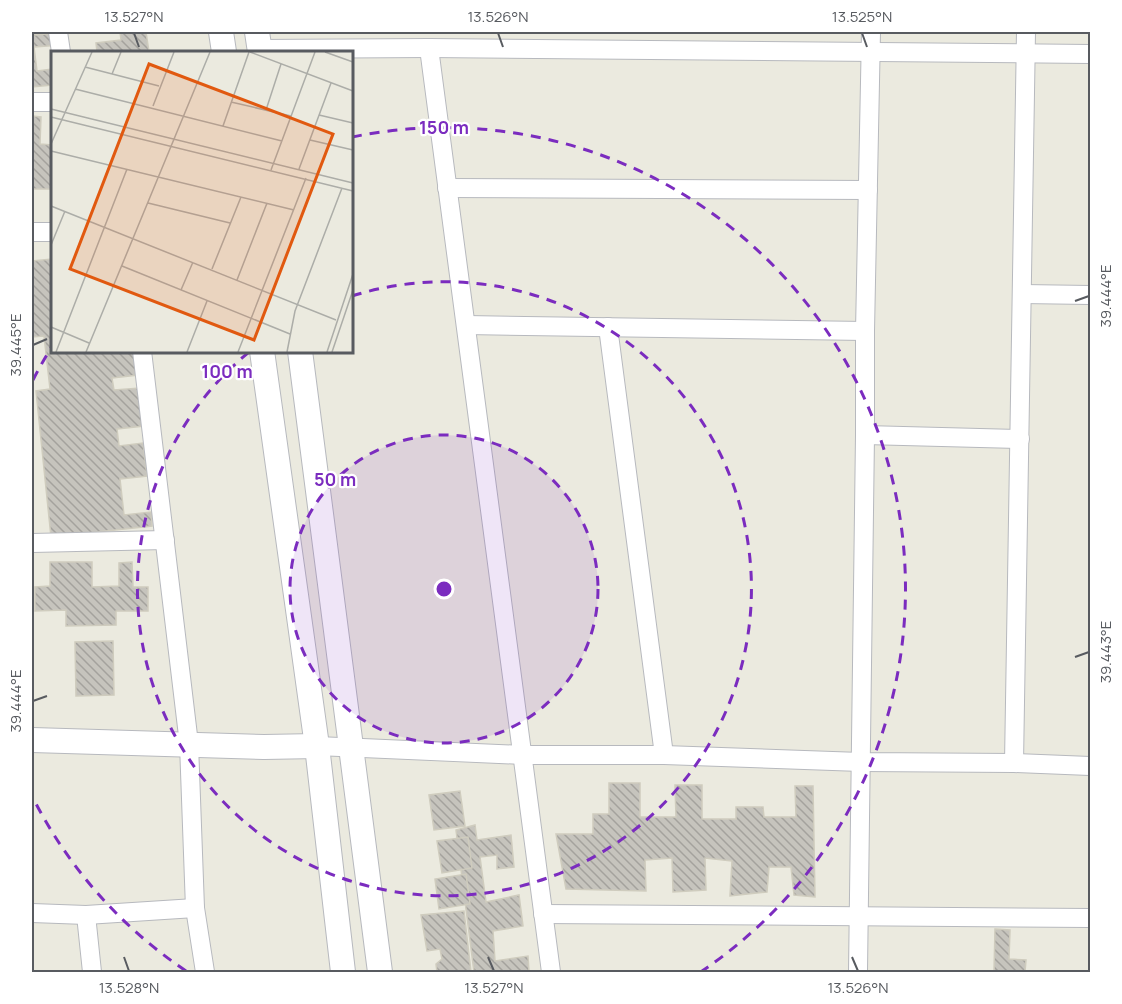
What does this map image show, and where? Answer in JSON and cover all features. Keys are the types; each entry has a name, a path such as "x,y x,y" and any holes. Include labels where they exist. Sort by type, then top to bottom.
{"street":[{"path":"58,32 61,51"},
{"path":"221,32 224,51"},
{"path":"858,972 865,331 872,32"},
{"path":"1014,763 1026,32"},
{"path":"258,44 429,48 1090,54"},
{"path":"429,48 551,972"},
{"path":"32,102 51,102"},
{"path":"447,188 868,190"},
{"path":"32,232 51,232"},
{"path":"1022,294 1090,295"},
{"path":"466,325 865,331"},
{"path":"608,327 664,755"},
{"path":"142,352 189,744 195,908 205,972"},
{"path":"262,352 317,746 343,972"},
{"path":"300,352 380,972"},
{"path":"865,435 1020,439"},
{"path":"32,542 165,540"},
{"path":"32,740 351,747 523,755 664,755 861,762 1090,766"},
{"path":"32,913 86,915 195,908"},
{"path":"543,914 1090,918"},
{"path":"86,915 92,972"}],"building":[{"path":"32,32 35,35 58,33 60,45 34,47 37,71 51,69 51,85 32,87"},
{"path":"120,32 146,32 149,51 97,51 96,43 121,40"},
{"path":"32,116 41,117 40,144 51,145 51,189 32,189"},
{"path":"51,259 51,352 136,352 138,375 112,378 114,390 140,388 144,426 117,429 119,446 143,443 147,476 120,479 124,515 151,512 152,526 51,537 36,391 50,389 44,336 32,337 32,261"},
{"path":"50,562 92,562 92,587 119,586 119,563 132,562 133,587 148,587 148,611 116,611 116,625 66,626 66,610 35,611 35,587 50,586"},
{"path":"113,641 114,695 76,696 75,642"},
{"path":"609,783 640,783 640,817 676,817 675,785 702,785 702,819 736,819 736,807 763,807 764,817 796,817 795,786 813,786 815,897 794,895 791,867 769,867 767,892 730,896 732,861 705,858 706,890 673,892 672,858 645,860 646,891 566,889 556,834 593,834 593,814 609,814"},
{"path":"460,791 465,826 434,830 429,795"},
{"path":"475,825 477,840 511,835 514,867 497,869 497,855 480,857 486,902 519,895 523,926 493,931 495,961 528,956 529,972 474,972 456,830"},
{"path":"468,837 472,868 442,873 437,841"},
{"path":"466,874 470,904 439,909 435,879"},
{"path":"464,911 471,972 437,972 436,964 442,959 440,949 427,951 421,915"},
{"path":"995,929 1010,930 1009,959 1026,960 1025,972 994,972"}]}
